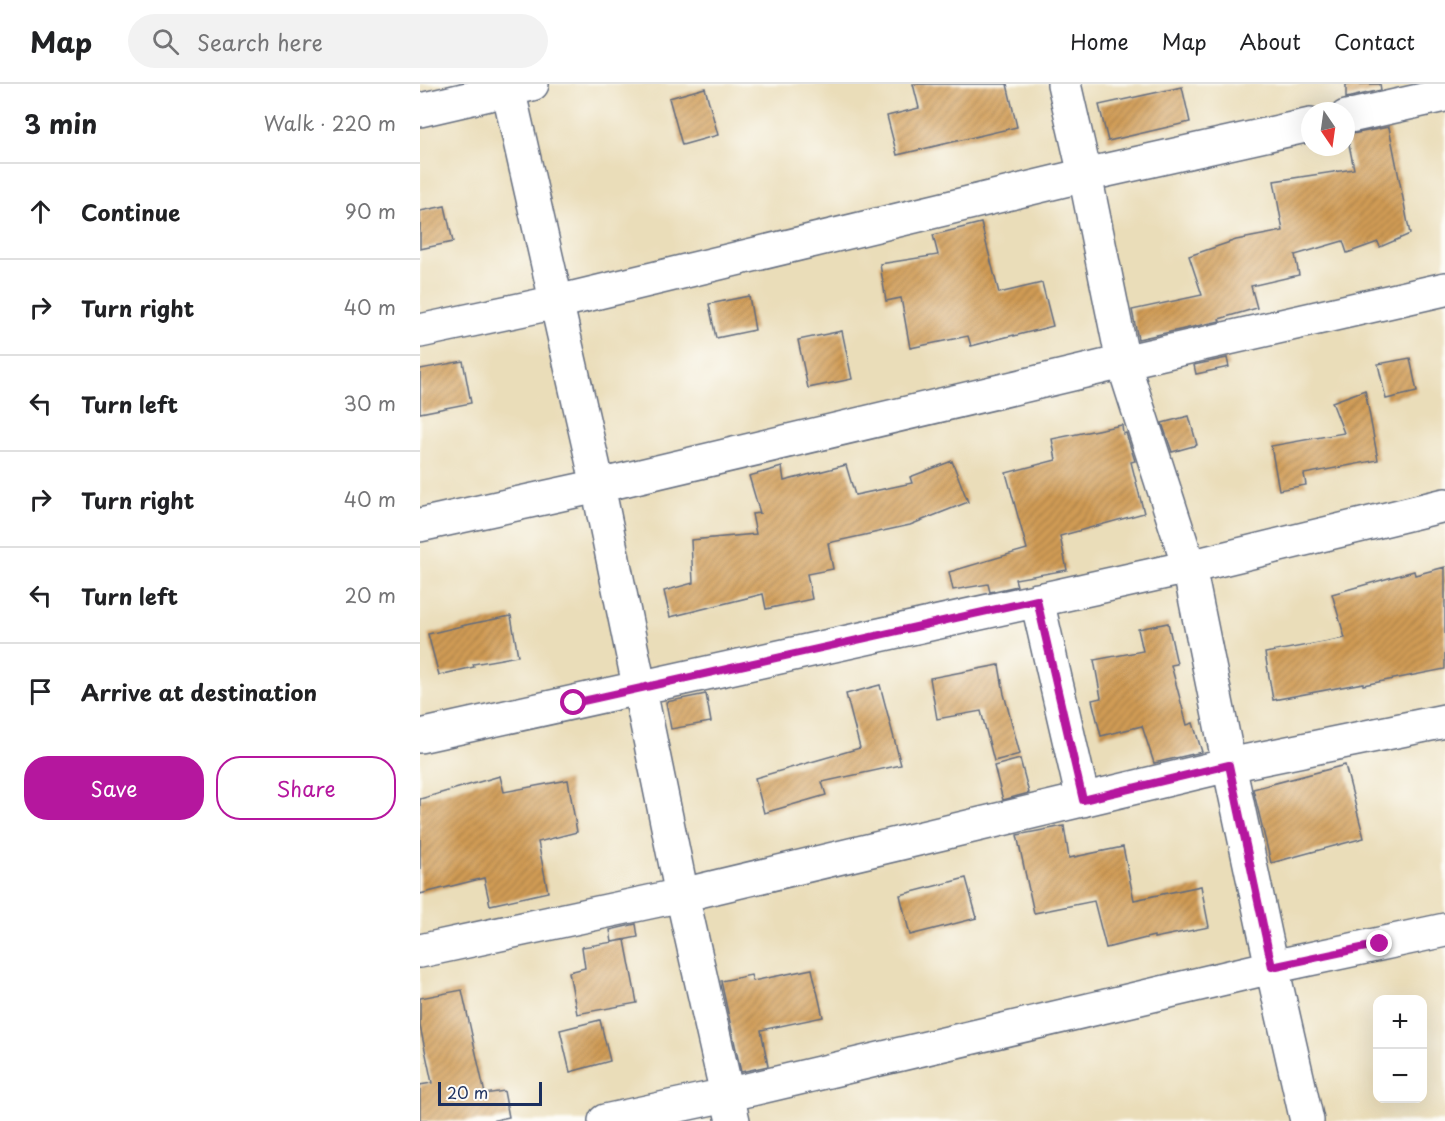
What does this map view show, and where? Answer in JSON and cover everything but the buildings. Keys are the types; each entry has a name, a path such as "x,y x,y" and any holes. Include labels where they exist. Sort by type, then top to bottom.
{"street":[{"path":"1064,84 1123,362 1189,567 1272,967 1307,1121"},
{"path":"420,110 516,86 557,302 598,486 682,895 730,1108"},
{"path":"1355,115 1445,95"},
{"path":"420,331 557,302 1085,175 1301,127"},
{"path":"420,525 598,486 1123,362 1445,289"},
{"path":"420,736 1189,567 1445,505"},
{"path":"1037,600 1083,800"},
{"path":"420,951 682,895 1229,765 1445,721"},
{"path":"605,1121 730,1108 1272,967 1445,930"}],"route":[{"path":"574,703 1037,600 1083,800 1229,765 1272,967 1380,944"}]}
